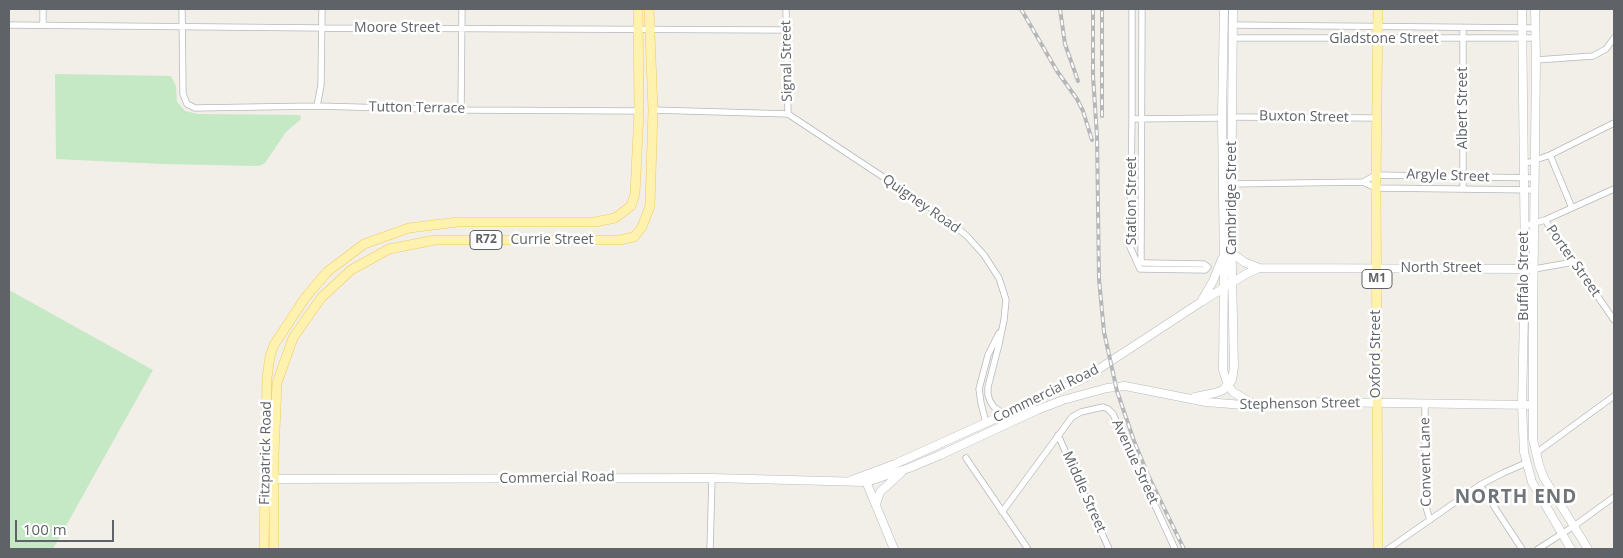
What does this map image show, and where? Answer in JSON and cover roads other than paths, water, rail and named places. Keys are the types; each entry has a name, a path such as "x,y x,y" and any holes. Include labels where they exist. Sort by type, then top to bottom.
{"main road":[{"name":"Currie Street","path":"270,356 274,345 304,298 327,272 364,244 410,228 458,222 595,222 615,218 630,206 635,194 639,111 638,9"},
{"name":"Currie Street","path":"277,383 293,338 321,298 351,270 389,249 435,240 619,240 634,237 642,227 650,206 653,110 649,9"},
{"name":"Oxford Street","path":"1378,9 1376,175 1378,549"},
{"name":"Fitzpatrick Road","path":"264,549 267,378 270,356"},
{"name":"Fitzpatrick Road","path":"274,549 277,383"}],"street":[{"path":"43,9 43,24"},
{"path":"182,9 183,27"},
{"path":"317,106 321,85 322,9"},
{"path":"461,110 462,9"},
{"name":"Signal Street","path":"786,9 788,114"},
{"name":"Station Street","path":"1132,9 1130,245 1137,266 1140,269 1206,270 1208,265 1204,264 1146,264 1142,261 1142,9"},
{"name":"Cambridge Street","path":"1224,9 1222,118 1228,254 1232,284 1234,367 1232,380 1228,385"},
{"name":"Cambridge Street","path":"1228,385 1223,370 1224,288 1232,184 1233,9"},
{"name":"Buffalo Street","path":"1522,9 1525,268 1523,443 1526,463 1532,482 1571,549"},
{"name":"Buffalo Street","path":"1535,9 1532,405 1534,439 1536,453 1544,478 1588,549"},
{"name":"Moore Street","path":"9,25 785,30"},
{"name":"Gladstone Street","path":"1233,25 1535,28"},
{"name":"Tutton Terrace","path":"183,27 183,94 187,104 194,108 317,106 461,110 639,111"},
{"name":"Albert Street","path":"1463,188 1464,28"},
{"name":"Gladstone Street","path":"1232,38 1535,38"},
{"path":"1536,60 1593,56 1606,48 1614,38"},
{"path":"653,110 788,114"},
{"name":"Quigney Road","path":"788,114 945,218 967,236 984,255 999,278 1006,300 1002,329 989,381 988,395 994,407 1004,414"},
{"name":"Buxton Street","path":"1232,117 1377,118"},
{"path":"1132,119 1222,118"},
{"path":"1524,164 1550,155 1614,123"},
{"path":"1550,155 1572,208"},
{"name":"Argyle Street","path":"1363,182 1376,175 1534,178"},
{"name":"Argyle Street","path":"1232,184 1363,182 1376,188 1534,190"},
{"path":"1545,220 1614,189"},
{"name":"Porter Street","path":"1524,226 1545,220 1614,320"},
{"path":"1201,302 1228,254 1260,268"},
{"path":"1534,269 1574,262"},
{"name":"North Street","path":"1232,284 1246,274 1260,268 1534,269"},
{"name":"Commercial Road","path":"865,479 1085,378 1201,302 1232,284"},
{"name":"Quigney Road","path":"986,423 980,389 988,355 1002,329"},
{"path":"1188,397 1215,393 1223,390 1228,385 1232,392 1256,406"},
{"name":"Commercial Road","path":"264,479 712,478 849,482 909,468 1037,410 1063,400 1107,388 1125,386 1188,397"},
{"path":"1536,453 1614,396"},
{"name":"Stephenson Street","path":"1188,397 1206,402 1256,406 1322,402 1532,405"},
{"name":"Convent Lane","path":"1425,404 1426,504 1430,520"},
{"name":"Avenue Street","path":"1002,512 1072,417 1081,412 1104,408 1110,411 1175,549"},
{"name":"Middle Street","path":"1058,435 1109,549"},
{"path":"966,458 1028,549"},
{"path":"1388,549 1480,486 1526,463"},
{"path":"876,504 880,492 894,478 909,468"},
{"path":"710,549 712,478"},
{"path":"865,479 894,549"},
{"path":"1480,486 1522,549"},
{"path":"1538,549 1614,497"}],"railway":[{"path":"1021,9 1057,71 1077,99 1083,111 1092,140"},
{"path":"1060,9 1065,44 1078,81"},
{"path":"1093,9 1099,279 1104,332 1117,391 1134,441 1148,475 1184,549"},
{"path":"1102,9 1102,116"}],"district":[{"name":"NORTH END","path":"1516,498"}]}
